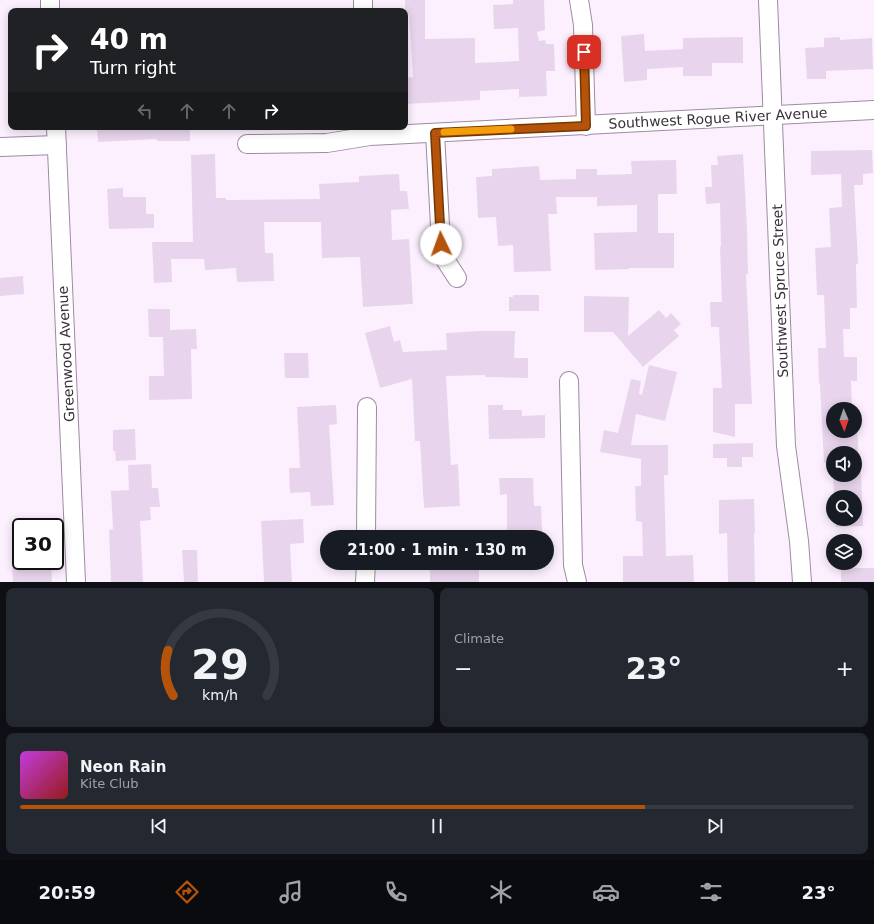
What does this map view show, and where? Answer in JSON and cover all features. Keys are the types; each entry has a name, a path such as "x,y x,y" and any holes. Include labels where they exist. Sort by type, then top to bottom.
{"street":[{"path":"579,0 583,26 586,126"},
{"name":"Southwest Spruce Street","path":"768,0 786,446 799,541 802,582"},
{"name":"Southwest Rogue River Avenue","path":"247,144 327,143 369,132 435,133 874,110"},
{"name":"Greenwood Avenue","path":"56,130 76,582"},
{"path":"435,133 441,244 446,262 456,278"},
{"path":"0,147 57,145"},
{"path":"569,381 574,566 577,582"},
{"path":"366,406 366,530"},
{"path":"366,570 366,582"}],"building":[{"path":"405,0 425,0 425,39 475,38 475,63 519,61 518,28 494,29 493,5 513,4 513,0 544,0 545,30 537,32 539,41 545,40 546,44 554,44 555,71 546,71 547,96 519,97 519,89 480,91 480,100 408,104 408,78 413,77 409,15 408,8 405,8"},
{"path":"644,34 645,51 683,49 683,38 743,37 743,63 712,63 712,76 683,76 683,67 647,69 647,80 624,82 621,36"},
{"path":"840,37 840,40 872,38 873,69 826,71 826,79 807,79 805,48 824,47 824,38"},
{"path":"97,130 190,130 190,141 157,141 157,139 98,142"},
{"path":"872,150 873,173 863,174 863,185 854,185 858,264 856,264 857,308 850,308 850,329 843,329 844,357 857,357 857,381 851,381 852,402 826,402 826,438 858,438 858,446 826,446 826,463 824,463 818,348 826,348 824,295 817,295 815,248 831,247 829,208 842,207 841,174 811,175 811,151"},
{"path":"215,154 216,198 226,198 226,200 320,199 319,184 359,182 359,176 399,174 400,191 407,191 409,209 391,210 392,240 409,239 413,304 363,307 360,257 322,258 321,222 264,222 265,253 273,253 274,281 237,282 236,268 205,270 204,259 171,259 172,282 154,283 152,242 193,242 191,155"},
{"path":"743,154 747,229 748,274 746,274 752,404 735,404 735,437 713,432 713,388 722,388 719,327 711,327 710,302 722,302 720,203 706,204 705,187 712,187 711,165 718,165 717,156"},
{"path":"676,160 677,194 658,194 658,233 674,233 674,268 595,270 594,233 637,232 637,205 597,206 597,197 556,197 557,214 548,214 551,271 514,272 513,245 498,246 496,217 478,218 476,177 492,176 492,169 539,166 540,180 576,179 576,169 597,169 597,175 632,174 631,161"},
{"path":"123,188 123,197 146,197 146,214 154,214 154,228 109,229 107,189"},
{"path":"23,276 24,294 0,296 0,278"},
{"path":"513,295 539,295 539,311 509,311 509,297 513,297"},
{"path":"584,296 629,297 628,336 659,310 666,318 671,313 681,324 674,330 679,336 643,367 613,332 584,332"},
{"path":"148,309 170,309 170,330 196,329 197,349 191,349 192,399 149,400 149,376 164,376 163,337 149,337"},
{"path":"390,326 394,342 400,340 403,352 447,350 446,333 515,331 514,358 528,358 528,378 485,377 485,375 446,376 451,465 458,464 460,506 424,508 420,441 415,441 412,379 380,388 365,333"},
{"path":"284,353 308,353 309,378 285,378"},
{"path":"649,365 677,372 665,421 636,414 631,445 668,445 668,475 664,475 666,556 693,555 694,582 623,582 623,556 643,556 642,522 636,521 635,486 641,486 641,459 600,452 604,430 618,433 631,379 641,381 639,394 642,395"},
{"path":"336,405 337,424 329,425 334,505 311,506 310,492 290,493 289,468 300,468 297,407"},
{"path":"488,405 503,405 503,410 522,410 522,416 545,415 545,438 489,439"},
{"path":"135,429 136,460 116,461 115,451 113,451 113,430"},
{"path":"753,443 753,457 742,457 742,467 727,467 727,458 713,458 713,444"},
{"path":"151,464 152,488 158,488 160,507 150,507 151,520 140,521 143,582 111,582 109,530 113,529 111,491 129,490 128,465"},
{"path":"499,478 533,478 534,506 541,506 542,530 507,530 507,494 500,495"},
{"path":"833,482 861,482 862,490 834,490"},
{"path":"862,498 863,526 836,527 862,526"},
{"path":"754,499 755,582 728,582 727,533 719,534 719,500"},
{"path":"303,519 304,543 290,544 292,582 264,582 261,521"},
{"path":"182,550 197,550 198,582 184,582"},
{"path":"862,568 874,568 874,582 841,582 841,570 862,570"},
{"path":"12,570 51,570 52,582 13,582"},
{"path":"430,570 479,570 479,582 430,582"}],"slow traffic":[{"path":"444,132 511,129"}],"route":[{"path":"441,244 435,133 586,126 584,52"}]}
